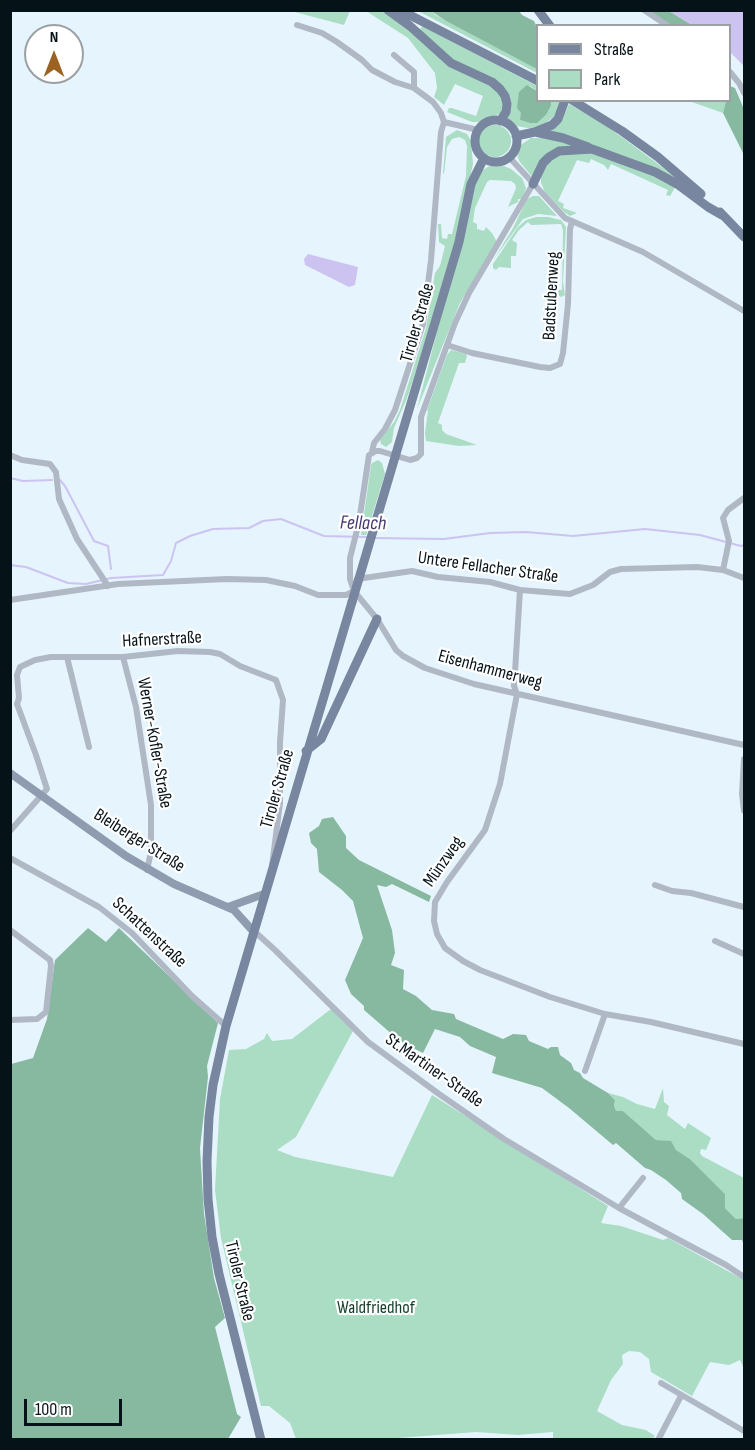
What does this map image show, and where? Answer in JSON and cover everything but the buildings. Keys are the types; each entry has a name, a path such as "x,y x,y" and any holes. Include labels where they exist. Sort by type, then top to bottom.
{"main road":[{"path":"388,10 452,63 492,82 500,89 507,104 501,121"},
{"path":"400,10 536,80"},
{"path":"413,10 425,17 440,31"},
{"path":"538,10 548,24"},
{"path":"516,136 543,130 558,118 564,102"},
{"path":"575,102 658,157 694,187 744,237"},
{"path":"501,121 510,126 516,136 516,145 509,157 497,162 484,158 476,148 475,138 478,130 489,122 501,121"},
{"path":"536,132 563,138 655,172 722,215"},
{"path":"533,184 543,163 559,151 592,149"},
{"name":"Tiroler Straße","path":"261,1440 219,1274 208,1199 207,1161 213,1085 226,1026 253,931 459,242 471,184 484,158"},
{"path":"306,751 321,739 377,619"},
{"name":"Bleiberger Straße","path":"10,773 147,870 228,907 238,914 253,931"},
{"path":"228,907 264,894"}],"street":[{"path":"644,10 665,24"},
{"path":"297,25 322,33 362,60 372,70 395,82 414,88 433,102 444,122 478,130"},
{"path":"394,55 414,72 414,88"},
{"path":"731,74 744,93"},
{"name":"Eisenhammerweg","path":"444,122 441,132 432,260 423,324 395,410 374,443 366,465 356,534 350,558 350,579 354,591 377,619 396,650 425,668 474,684 744,745"},
{"path":"509,157 564,218 643,252 744,311"},
{"path":"372,452 380,451 410,460 421,454 422,417 447,345 470,293 533,184"},
{"name":"Badstubenweg","path":"447,345 472,353 540,367 550,368 560,364 568,304 572,221"},
{"path":"10,455 22,460 50,464 56,471 59,499 77,539 105,582"},
{"path":"723,570 728,544 723,518 728,510 744,498"},
{"name":"Untere Fellacher Straße","path":"350,579 412,571 438,577 490,582 520,590 570,594 593,585 610,572 621,569 674,566 723,570 744,579"},
{"path":"10,600 105,582 266,580 295,586 318,596 339,596 354,591"},
{"name":"Münzweg","path":"520,590 514,686 518,694 500,784 485,830 435,902 434,921 437,934 450,952 480,970 525,989 605,1014 651,1022 744,1044"},
{"name":"Hafnerstraße","path":"42,795 46,789 46,782 17,704 19,698 16,675 21,667 35,660 67,657 123,657 178,651 220,654 240,666 276,680 284,706 280,742 280,803 271,858 272,869"},
{"path":"67,657 88,747"},
{"name":"Werner-Kofler-Straße","path":"123,657 136,707 151,805 151,852 147,870"},
{"path":"744,759 742,794 744,811"},
{"path":"10,831 42,795"},
{"name":"Schattenstraße","path":"10,858 99,907 139,940 192,996 226,1026"},
{"path":"655,885 744,907"},
{"path":"10,930 50,960 51,966 46,1012 37,1019 10,1020"},
{"name":"St.Martiner-Straße","path":"253,931 368,1042 504,1139 619,1208 726,1265 744,1277"},
{"path":"715,941 744,954"},
{"path":"585,1071 605,1014"},
{"path":"619,1208 643,1178"},
{"path":"661,1383 744,1431"},
{"path":"658,1440 681,1396"}],"green space":[{"path":"435,10 519,11 534,21 536,25 536,68 446,21 434,13"},
{"path":"291,11 350,11 344,25"},
{"path":"366,11 382,11 390,15 436,54 493,85 504,100 501,113 480,122 472,122 447,112 449,108 452,108 476,116 483,96 455,84 444,105 434,97 437,88 435,73 408,38"},
{"path":"418,11 435,11 434,14 446,21 536,68 536,72"},
{"path":"648,11 669,11 690,24 669,24"},
{"path":"422,26 536,85 536,90 530,86 520,120 530,123 540,120 546,115 551,102 561,102 556,115 534,129 516,126 506,119 508,96 458,64 420,30"},
{"path":"527,85 536,90 536,102 551,102 546,115 537,123 520,120 521,113 517,108 519,92"},
{"path":"731,86 735,88 744,109 744,155 723,113 726,102 731,102"},
{"path":"692,102 726,102 723,113"},
{"path":"569,104 604,124 677,178 547,132 562,120"},
{"path":"495,125 506,130 511,141 506,152 495,157 484,152 479,141 484,130"},
{"path":"457,130 467,134 471,141 473,164 457,236 407,398 394,428 392,442 386,447 381,444 380,440 400,410 426,328 435,273 440,266 445,246 439,242 438,224 441,224 442,238 447,239 448,234 452,234 466,176 467,146 465,140 459,137 452,139 447,147 443,173 446,137"},
{"path":"531,138 553,138 581,147 559,149 534,179 519,161 517,154 519,146"},
{"path":"588,152 641,169 676,186 670,196 666,195 668,190 611,164 608,170 604,165 591,159 589,163 577,160 558,201 564,204 563,208 577,213 570,216 545,192 541,183 541,174 545,164 561,153"},
{"path":"499,164 511,169 522,178 526,188 522,199 518,199 518,202 508,207 516,188 515,184 511,181 490,180 487,182 475,208 473,222 477,224 477,229 484,231 486,227 497,242 460,303 417,409 476,180 483,170 491,165"},
{"path":"539,196 557,216 538,214 523,219 494,259 527,199"},
{"path":"536,217 561,220 566,227 563,282 565,295 561,297 556,294 556,290 562,290 563,230 561,224 531,225 528,222 512,240 517,243 516,256 511,256 511,268 499,267 496,270 493,268 493,264 518,227 526,220"},
{"path":"451,350 467,356 465,363 459,363 438,423 442,425 442,430 446,434 477,445 459,446 426,441 427,410 447,355"},
{"path":"378,460 382,463 385,474 366,535 361,535 371,465"},
{"path":"333,817 346,836 346,848 359,860 431,896 429,902 392,884 386,887 377,885 392,930 395,953 391,965 404,970 403,989 416,996 432,1010 454,1014 456,1019 503,1039 513,1034 526,1035 529,1041 548,1049 558,1047 560,1055 571,1063 574,1070 615,1100 616,1111 623,1111 656,1140 671,1141 676,1150 690,1159 725,1194 725,1208 736,1219 744,1218 744,1245 742,1240 732,1240 682,1199 681,1193 666,1180 645,1168 616,1143 613,1145 542,1088 492,1073 496,1057 470,1046 460,1037 435,1029 423,1053 401,1042 364,1010 364,1006 351,994 345,980 363,938 353,901 319,872 317,849 311,843 309,833 319,826 322,819"},
{"path":"88,928 106,942 119,928 218,1023 207,1066 208,1077 200,1148 204,1214 214,1278 225,1318 215,1327 237,1414 241,1417 228,1439 11,1440 11,1064 33,1058 47,1019 55,960"},
{"name":"Waldfriedhof","path":"331,1009 353,1031 296,1137 277,1150 295,1157 393,1177 432,1095 608,1206 601,1223 621,1226 663,1240 668,1238 744,1280 744,1369 740,1360 729,1365 710,1362 692,1396 651,1372 649,1359 640,1352 629,1351 622,1355 623,1364 611,1380 597,1411 622,1425 646,1430 655,1436 652,1439 553,1439 553,1432 518,1435 476,1432 373,1440 296,1439 290,1423 269,1406 261,1406 221,1238 215,1190 220,1099 229,1050 246,1049 264,1039 267,1033 272,1041 292,1039"},
{"path":"663,1088 664,1102 669,1106 667,1115 685,1129 688,1123 711,1138 706,1150 701,1149 702,1156 744,1178 744,1218 736,1219 725,1208 725,1194 690,1159 676,1150 671,1142 656,1140 623,1111 616,1111 615,1100 608,1093 655,1109"}],"shaded area":[{"path":"669,11 744,11 744,66 731,53 731,24 690,24"},
{"path":"308,254 358,267 355,285 349,287 305,265 304,259"}],"waterway":[{"path":"10,478 23,481 52,480"},
{"path":"60,480 94,541 108,546 111,569"},
{"name":"Fellach","path":"10,565 26,567 68,583 86,584 111,578 163,575 171,561 176,543 213,529 249,528 263,521 281,519 324,536 367,537"},
{"name":"Fellach","path":"373,538 444,539 490,533 526,532 573,536 645,529 700,535 744,545"}]}
